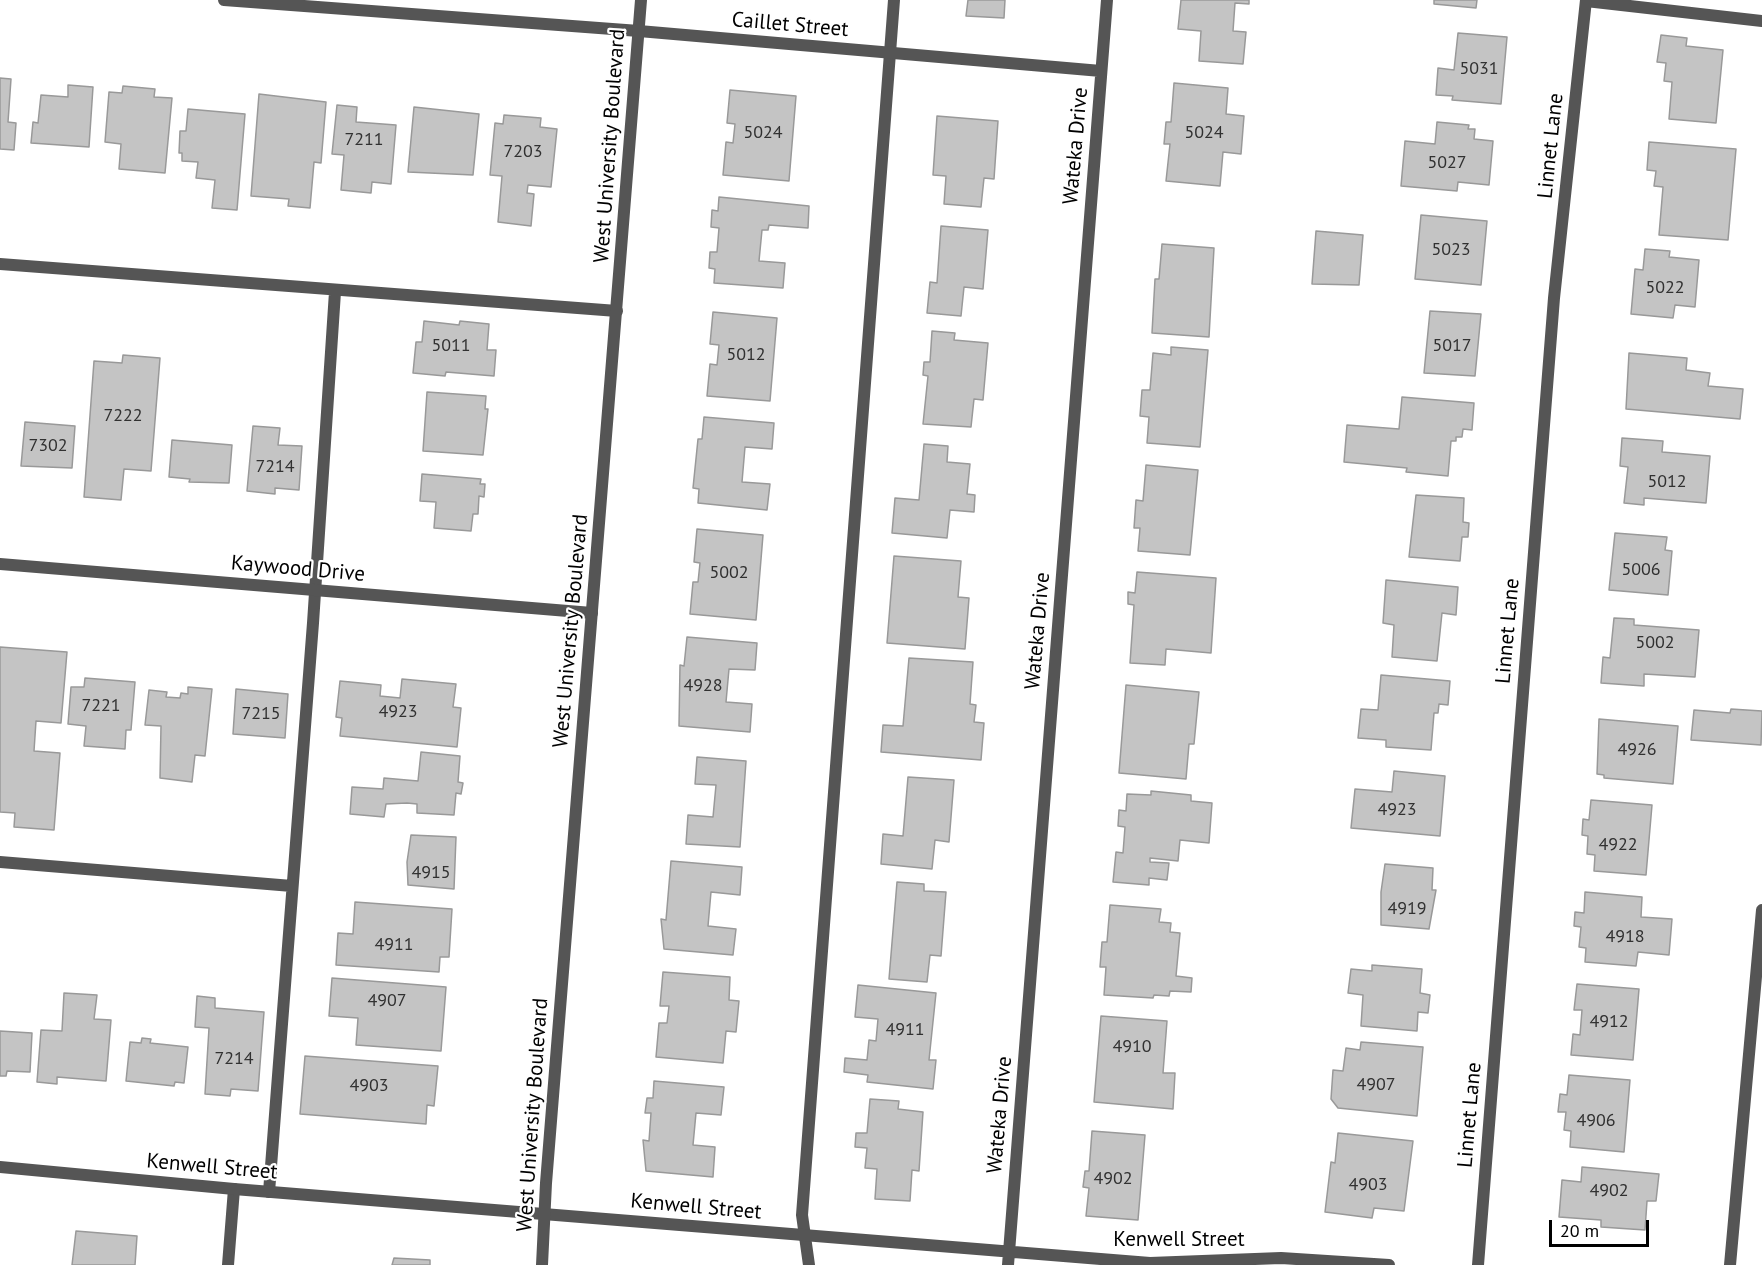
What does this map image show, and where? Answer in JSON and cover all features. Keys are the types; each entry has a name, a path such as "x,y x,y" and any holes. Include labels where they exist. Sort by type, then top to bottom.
{"street":[{"name":"Caillet Street","path":"224,0 639,31 1101,71"},
{"name":"West University Boulevard","path":"542,1265 544,1214 641,0"},
{"path":"809,1265 802,1215 894,0"},
{"name":"Wateka Drive","path":"1008,1265 1107,0"},
{"path":"1586,1 1762,21"},
{"name":"Linnet Lane","path":"1478,1265 1553,310 1586,1"},
{"path":"0,264 335,292 617,311"},
{"path":"269,1192 316,590 335,292"},
{"name":"Kaywood Drive","path":"0,564 592,613"},
{"path":"0,862 292,886"},
{"path":"1730,1265 1762,910"},
{"name":"Kenwell Street","path":"0,1167 269,1192 1150,1263 1224,1263 1281,1258 1389,1265"},
{"path":"228,1265 234,1189"}],"building":[{"path":"968,0 1005,0 1004,18 966,16"},
{"path":"1181,0 1249,0 1249,4 1235,3 1233,31 1246,32 1243,64 1199,61 1201,31 1178,29"},
{"path":"1434,0 1477,0 1476,8 1434,4"},
{"path":"1458,33 1507,37 1501,104 1452,100 1453,96 1436,95 1438,68 1454,70"},
{"path":"1661,35 1687,38 1686,46 1723,50 1716,123 1669,119 1672,82 1664,81 1666,63 1657,62"},
{"path":"0,78 11,79 8,122 16,123 14,150 0,149"},
{"path":"1174,83 1228,88 1226,114 1244,116 1241,154 1223,152 1220,186 1166,181 1170,144 1164,144 1166,122 1171,122"},
{"path":"68,85 93,87 89,147 31,143 33,122 38,123 41,95 68,97"},
{"path":"123,86 155,89 154,97 172,98 165,173 119,169 121,144 105,142 109,92 122,93"},
{"path":"730,90 796,96 789,181 723,175 726,142 733,143 735,124 727,123"},
{"path":"259,94 326,102 321,163 314,162 310,208 288,206 289,199 251,196"},
{"path":"337,105 357,107 356,122 396,125 391,184 372,182 371,193 341,190 344,155 332,154"},
{"path":"414,107 479,114 473,175 408,172"},
{"path":"188,109 245,114 237,210 212,208 215,180 196,178 198,162 182,161 182,153 179,153 180,131 186,131"},
{"path":"504,115 541,118 540,127 557,129 551,187 528,185 527,193 534,194 531,226 498,222 502,176 490,175 495,123 503,124"},
{"path":"937,116 998,121 994,179 984,178 981,207 944,204 946,176 933,175"},
{"path":"1437,122 1469,125 1468,129 1475,129 1474,139 1493,141 1489,185 1458,182 1457,191 1401,186 1405,141 1435,144"},
{"path":"1649,142 1736,149 1728,240 1659,235 1663,187 1654,186 1656,171 1647,170"},
{"path":"719,197 809,206 808,228 769,225 768,230 762,230 759,261 785,263 783,288 714,283 715,269 709,268 710,252 717,252 719,228 711,227 712,210 718,211"},
{"path":"1421,215 1487,221 1481,285 1415,279"},
{"path":"941,226 988,230 983,289 964,287 961,316 927,313 930,282 937,283"},
{"path":"1316,231 1363,235 1359,285 1312,284"},
{"path":"1162,244 1214,248 1209,337 1152,333 1155,279 1159,279"},
{"path":"1645,249 1670,251 1669,257 1699,260 1695,307 1675,305 1673,318 1631,314 1635,269 1643,270"},
{"path":"1430,311 1481,314 1475,376 1424,373"},
{"path":"713,312 777,318 770,401 707,396 710,364 717,365 719,345 710,344"},
{"path":"424,321 459,325 460,321 489,324 487,350 496,350 494,376 446,372 445,376 413,373 416,342 422,342"},
{"path":"932,331 955,333 954,340 988,343 983,400 974,399 971,427 923,424 928,376 923,375 924,362 930,362"},
{"path":"1171,347 1208,350 1200,447 1147,443 1149,417 1140,416 1142,390 1150,390 1153,353 1171,355"},
{"path":"1629,353 1687,358 1686,370 1710,373 1708,386 1743,389 1740,419 1626,409"},
{"path":"123,355 160,358 151,471 124,469 121,500 84,497 94,361 122,363"},
{"path":"427,392 486,396 485,409 488,409 483,455 423,451"},
{"path":"1402,397 1474,403 1472,430 1463,429 1462,437 1456,437 1456,441 1451,441 1448,476 1406,472 1407,468 1344,462 1347,425 1399,429"},
{"path":"704,417 774,423 772,449 745,447 742,482 770,484 767,510 698,503 699,489 693,488 698,439 702,439"},
{"path":"25,422 75,426 72,468 21,466"},
{"path":"253,426 280,428 278,445 302,446 299,490 275,488 275,494 247,491"},
{"path":"1622,438 1663,441 1662,452 1710,456 1706,503 1644,498 1644,505 1624,503 1628,467 1620,466"},
{"path":"172,440 232,445 229,483 189,482 190,479 169,477"},
{"path":"924,444 948,446 947,462 970,464 967,494 975,495 974,512 950,510 947,538 892,533 895,498 919,500"},
{"path":"1146,465 1198,470 1190,555 1138,551 1140,528 1134,528 1136,500 1143,501"},
{"path":"422,474 481,479 480,484 485,484 484,497 479,496 478,514 473,514 471,531 434,528 436,502 420,501"},
{"path":"1416,495 1464,498 1463,522 1469,523 1468,537 1462,537 1460,561 1409,557"},
{"path":"697,529 763,535 756,620 690,614 693,582 698,582 700,563 694,562"},
{"path":"1615,533 1667,537 1665,550 1672,551 1668,595 1609,590"},
{"path":"894,556 961,561 958,597 969,598 965,649 887,643"},
{"path":"1137,572 1216,578 1211,653 1166,649 1165,665 1130,663 1134,605 1128,604 1128,592 1135,593"},
{"path":"1386,580 1458,587 1456,615 1442,613 1437,661 1392,657 1394,625 1383,623"},
{"path":"1614,618 1634,619 1634,625 1699,630 1695,677 1644,674 1644,686 1601,683 1603,657 1610,658"},
{"path":"687,637 757,643 755,670 729,669 726,702 752,704 750,732 679,726 680,665 684,666"},
{"path":"0,647 67,652 61,723 36,721 34,751 60,753 54,830 14,827 15,813 0,812"},
{"path":"909,658 973,662 970,704 976,705 974,722 984,723 981,760 881,752 883,725 903,726"},
{"path":"1381,675 1450,681 1448,705 1439,704 1438,713 1434,713 1431,750 1386,747 1386,740 1358,738 1361,709 1378,710"},
{"path":"85,678 135,682 131,730 126,730 125,749 84,746 86,726 68,724 71,687 84,687"},
{"path":"402,679 456,684 453,707 461,708 457,747 340,736 342,718 336,717 340,681 381,685 380,696 400,698"},
{"path":"1126,685 1199,692 1194,744 1189,744 1186,779 1119,773"},
{"path":"188,687 212,689 205,756 195,755 192,782 160,778 161,726 145,725 149,690 167,692 166,697 180,698 181,693 188,694"},
{"path":"236,689 288,694 285,738 233,734"},
{"path":"1731,709 1762,711 1761,745 1691,740 1694,710 1730,713"},
{"path":"1599,719 1678,726 1673,784 1604,778 1604,775 1597,774"},
{"path":"421,752 460,756 458,782 463,783 461,794 456,793 454,815 417,813 417,804 407,803 386,804 384,817 350,814 352,787 383,789 384,778 418,781"},
{"path":"697,757 746,761 740,847 686,844 688,815 713,817 716,785 695,784"},
{"path":"1394,771 1445,776 1440,836 1351,828 1355,789 1392,792"},
{"path":"908,777 954,780 949,842 935,840 932,869 881,864 883,834 903,836"},
{"path":"1151,791 1191,795 1191,801 1212,803 1209,843 1180,840 1178,861 1150,858 1150,862 1169,863 1167,880 1149,878 1149,885 1113,882 1116,852 1123,853 1125,827 1118,826 1119,810 1126,811 1127,794 1151,795"},
{"path":"1591,800 1652,805 1646,875 1594,871 1595,855 1587,854 1588,836 1582,835 1583,819 1589,820"},
{"path":"411,835 456,837 454,889 408,885 407,862"},
{"path":"671,861 742,867 740,895 711,892 708,926 736,929 733,955 664,949 661,919 666,920"},
{"path":"1385,864 1433,868 1432,890 1436,890 1429,929 1381,925 1381,892"},
{"path":"897,882 924,884 924,891 946,892 941,956 930,955 927,982 889,979"},
{"path":"1585,892 1642,897 1641,917 1672,919 1669,955 1638,952 1636,966 1585,962 1586,948 1579,947 1581,927 1574,926 1575,912 1584,913"},
{"path":"355,902 452,909 449,957 440,957 439,972 336,965 338,933 353,934"},
{"path":"1110,905 1161,909 1159,922 1171,923 1170,932 1180,933 1176,976 1192,978 1191,992 1170,991 1169,996 1154,995 1153,998 1104,995 1106,967 1100,967 1102,942 1107,942"},
{"path":"1372,965 1422,969 1420,993 1430,995 1428,1013 1418,1012 1417,1031 1361,1026 1363,995 1348,993 1351,969 1372,971"},
{"path":"663,972 730,977 729,1000 739,1001 736,1032 726,1031 723,1063 656,1057 659,1023 667,1023 669,1006 660,1006"},
{"path":"332,978 446,987 441,1051 356,1045 358,1018 329,1016"},
{"path":"1577,984 1639,989 1633,1060 1571,1055 1573,1034 1580,1035 1582,1010 1574,1010"},
{"path":"858,985 936,993 929,1060 936,1060 933,1089 867,1082 868,1075 844,1072 845,1058 867,1060 869,1040 876,1041 878,1019 855,1017"},
{"path":"64,993 97,995 94,1019 111,1020 106,1081 57,1077 57,1084 37,1082 41,1030 62,1031"},
{"path":"197,996 215,998 215,1008 264,1012 258,1091 231,1089 230,1096 205,1094 209,1028 195,1027"},
{"path":"1101,1016 1167,1021 1163,1073 1175,1073 1173,1109 1094,1102"},
{"path":"0,1031 32,1033 30,1072 7,1071 6,1076 0,1076"},
{"path":"142,1038 151,1039 150,1043 188,1047 184,1083 175,1082 174,1086 126,1081 130,1042 141,1043"},
{"path":"1361,1042 1423,1047 1417,1116 1338,1108 1331,1099 1333,1070 1343,1071 1346,1048 1360,1050"},
{"path":"305,1056 438,1066 434,1106 427,1105 426,1124 300,1114"},
{"path":"1569,1075 1630,1080 1624,1152 1570,1147 1571,1131 1564,1130 1566,1112 1558,1112 1560,1094 1567,1095"},
{"path":"654,1081 724,1087 721,1115 696,1113 693,1145 715,1147 713,1177 646,1171 643,1140 649,1141 651,1113 645,1113 647,1098 653,1098"},
{"path":"870,1099 899,1101 898,1109 923,1112 919,1171 912,1170 910,1201 875,1199 877,1169 865,1168 867,1148 855,1147 856,1133 867,1133"},
{"path":"1092,1131 1145,1135 1138,1220 1086,1216 1089,1188 1083,1187 1085,1171 1089,1171"},
{"path":"1338,1133 1413,1141 1404,1211 1374,1208 1372,1218 1325,1212 1331,1162 1335,1163"},
{"path":"1582,1167 1659,1174 1656,1201 1647,1201 1645,1230 1601,1227 1601,1220 1559,1217 1562,1180 1581,1182"},
{"path":"76,1231 137,1236 135,1265 72,1265"},
{"path":"394,1258 430,1260 430,1265 392,1265"}]}
